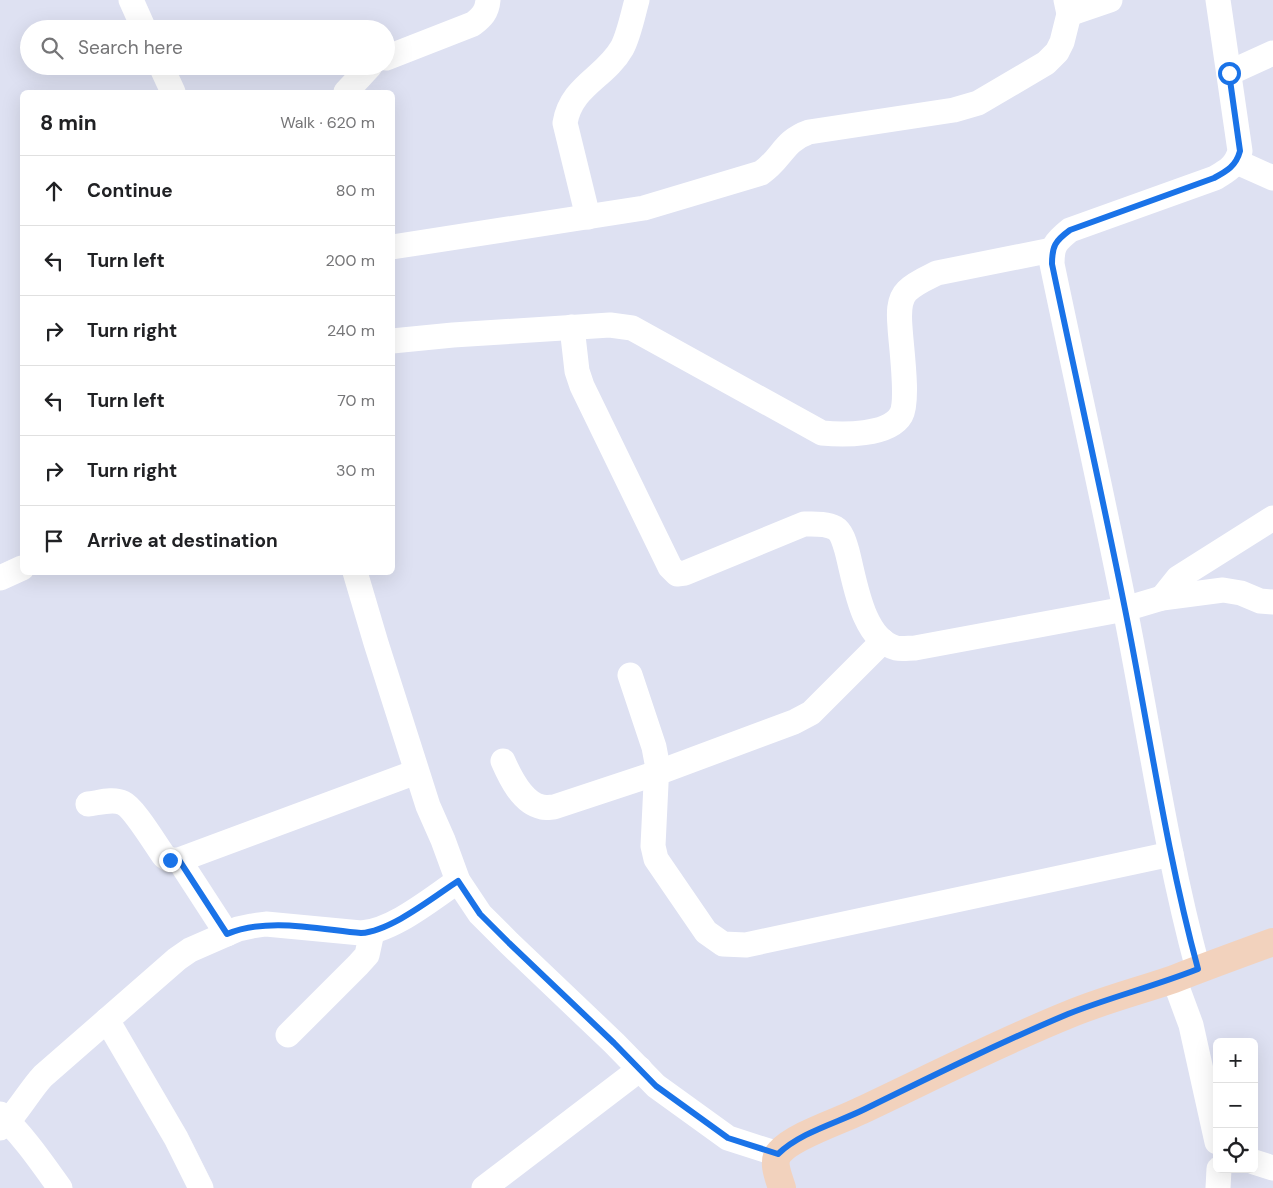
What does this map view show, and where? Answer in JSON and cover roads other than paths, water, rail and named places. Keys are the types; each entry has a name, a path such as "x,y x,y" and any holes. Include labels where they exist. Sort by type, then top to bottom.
{"street":[{"path":"132,0 140,20"},
{"path":"395,54 473,24 481,18 487,9 488,0"},
{"path":"588,217 565,123 567,111 573,99 614,59 623,47 637,0"},
{"path":"395,247 644,208 761,173 770,167 796,137 809,132 954,110 978,103 1052,58 1062,42 1068,7 1110,0"},
{"path":"1214,1128 1191,1025 1186,974 1186,927 1125,609 1052,264 1052,250 1058,239 1070,230 1214,178 1229,170 1237,162 1240,151 1218,0"},
{"path":"1229,73 1273,53"},
{"path":"165,75 172,90"},
{"path":"348,90 362,75"},
{"path":"1237,162 1273,178"},
{"path":"395,340 610,325 632,328 822,433 840,434 875,431 889,425 901,415 904,400 899,315 902,300 907,290 937,273 1052,250"},
{"path":"572,327 577,372 582,386 670,567 677,574 685,573 804,524 822,524 836,528 843,539 861,604 871,629 883,641 896,648 915,648 1125,609 1162,598 1223,590 1241,593 1260,601 1273,602"},
{"path":"1162,598 1178,578 1273,518"},
{"path":"0,578 20,569"},
{"path":"356,575 428,806 458,881 480,914 656,1086 728,1138 778,1154"},
{"path":"503,761 518,789 534,803 542,807 554,807 657,773 794,722 811,713 883,641"},
{"path":"630,675 654,747 657,773 653,846 656,859 706,932 723,944 746,944 1171,854"},
{"path":"88,804 115,801 124,803 132,811 164,856 170,860 179,860 416,772"},
{"path":"179,860 227,934"},
{"path":"60,1188 3,1121 43,1076 177,959 190,950 238,929 266,924 361,933 372,932 405,916 458,881"},
{"path":"288,1035 367,954 372,932"},
{"path":"782,1188 776,1163 778,1154 787,1145 995,1046 1070,1014 1273,942"},
{"path":"107,1020 176,1138 201,1188"},
{"path":"484,1188 640,1069"},
{"path":"1258,1163 1273,1168"},
{"path":"1218,1188 1219,1173"}]}
